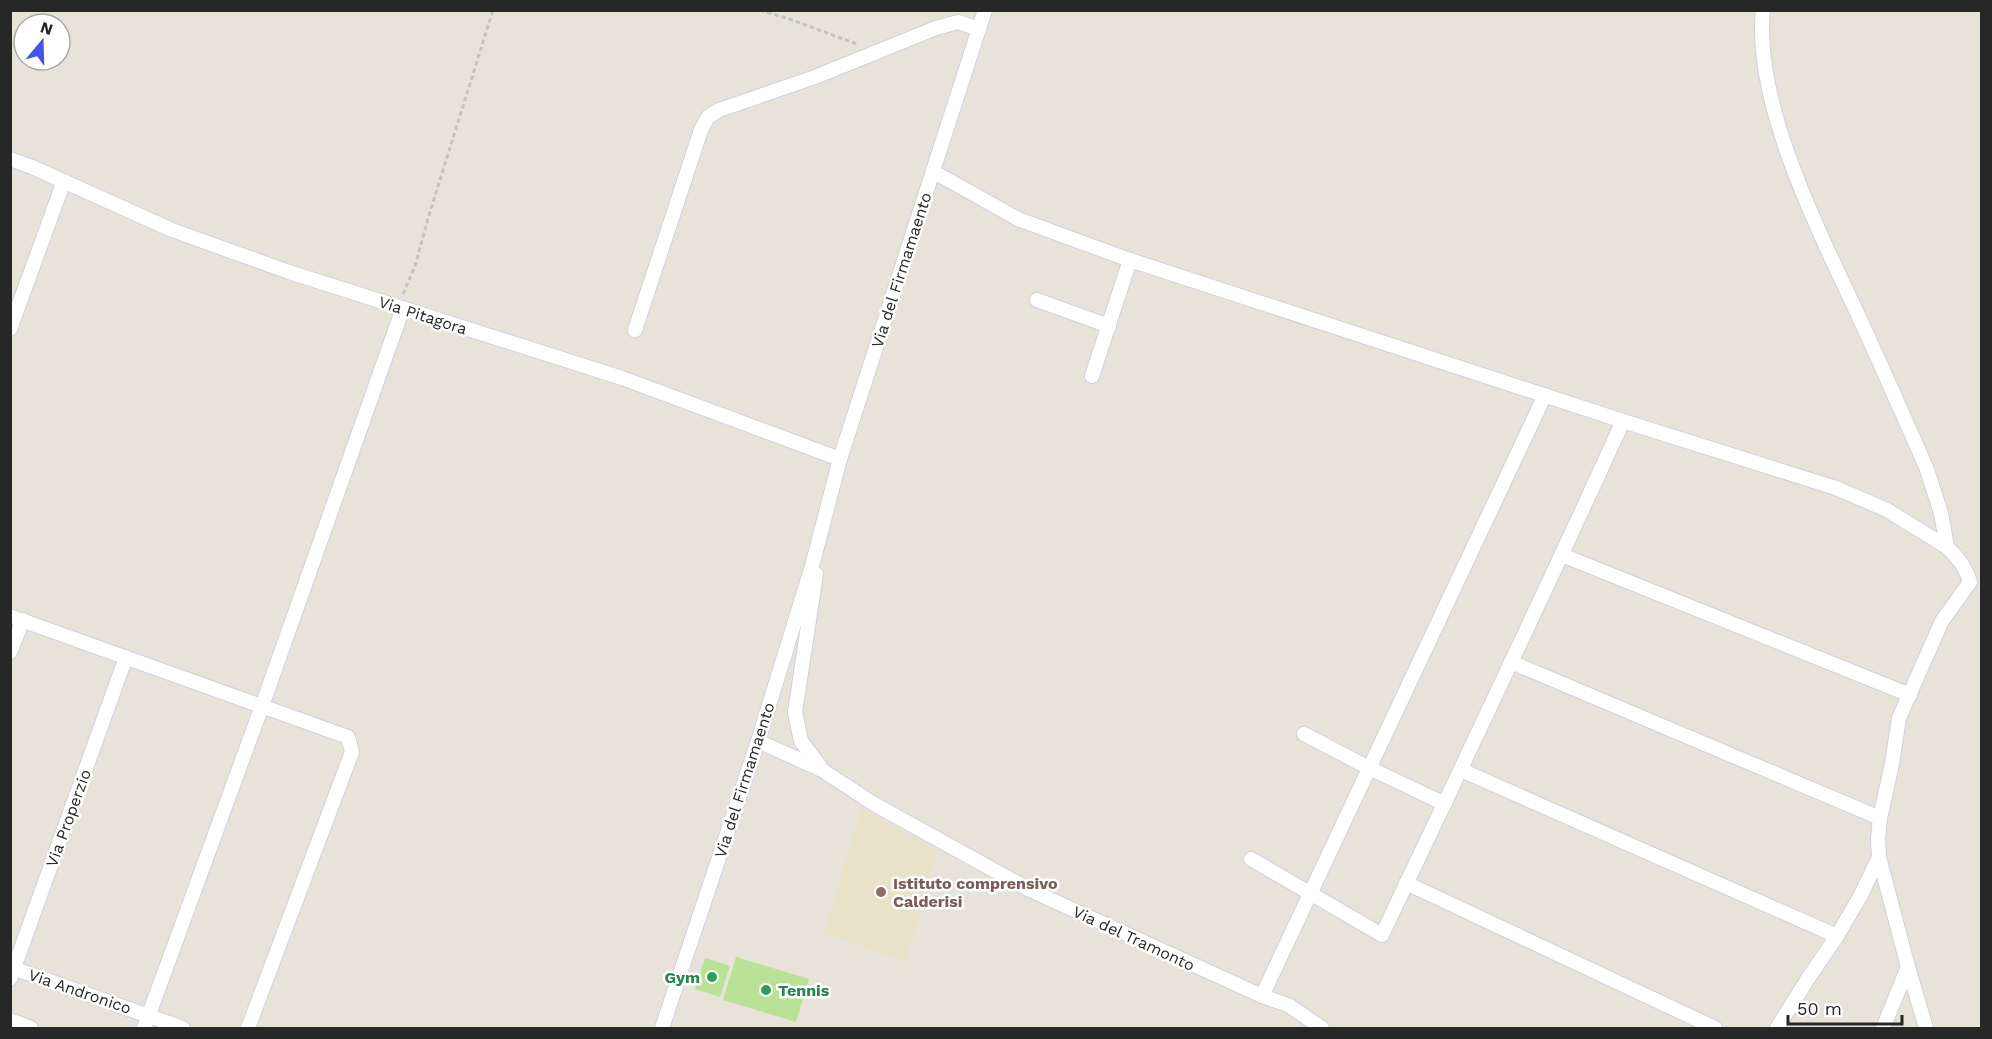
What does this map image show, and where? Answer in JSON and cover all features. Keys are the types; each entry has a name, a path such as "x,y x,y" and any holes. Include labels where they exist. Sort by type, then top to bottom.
{"street":[{"path":"1763,10 1765,69 1777,119 1797,178 1926,467 1941,513 1947,547"},
{"name":"Via del Firmamaento","path":"662,1029 758,741 840,459 979,29 987,11"},
{"path":"635,330 701,130 708,117 719,110 815,77 936,28 958,22 979,29"},
{"name":"Via Pitagora","path":"10,159 172,230 289,272 622,378 840,459"},
{"path":"934,172 1018,219 1130,260 1836,488 1887,510 1947,547 1976,581 1942,621 1899,718 1878,838 1879,857 1926,1029"},
{"path":"10,329 64,181"},
{"path":"1092,376 1130,260"},
{"path":"1037,300 1108,326"},
{"path":"146,1022 262,706 400,307"},
{"path":"1263,996 1545,395"},
{"path":"1251,859 1382,934 1623,421"},
{"name":"Via del Firmamaento","path":"821,530 812,607 795,712 801,741 822,770"},
{"path":"1562,555 1910,695"},
{"path":"10,652 17,618 348,737 351,752 249,1029"},
{"name":"Via Properzio","path":"12,971 126,657"},
{"path":"1510,662 1880,818"},
{"path":"1305,734 1445,804"},
{"name":"Via del Tramonto","path":"758,741 822,770 874,804 1030,890 1263,996 1288,1005 1322,1029"},
{"path":"1461,770 1838,936"},
{"path":"1777,1029 1838,936 1861,896 1879,857"},
{"path":"1407,883 1715,1029"},
{"path":"1883,1029 1908,967"},
{"name":"Via Andronico","path":"12,971 146,1022 183,1029"},
{"path":"10,1020 31,1029"}],"path":[{"path":"400,307 415,266 432,204 493,10"},
{"path":"760,10 867,47 874,53"}],"shaded area":[{"name":"Istituto comprensivo Calderisi","path":"861,809 937,851 906,962 824,933"}],"green space":[{"name":"Tennis","path":"736,957 809,979 796,1022 723,1000"},
{"name":"Gym","path":"705,958 730,966 720,997 695,989"}],"place":[{"name":"Istituto comprensivo Calderisi","path":"881,892"},
{"name":"Gym","path":"712,977"},
{"name":"Tennis","path":"766,990"}]}
